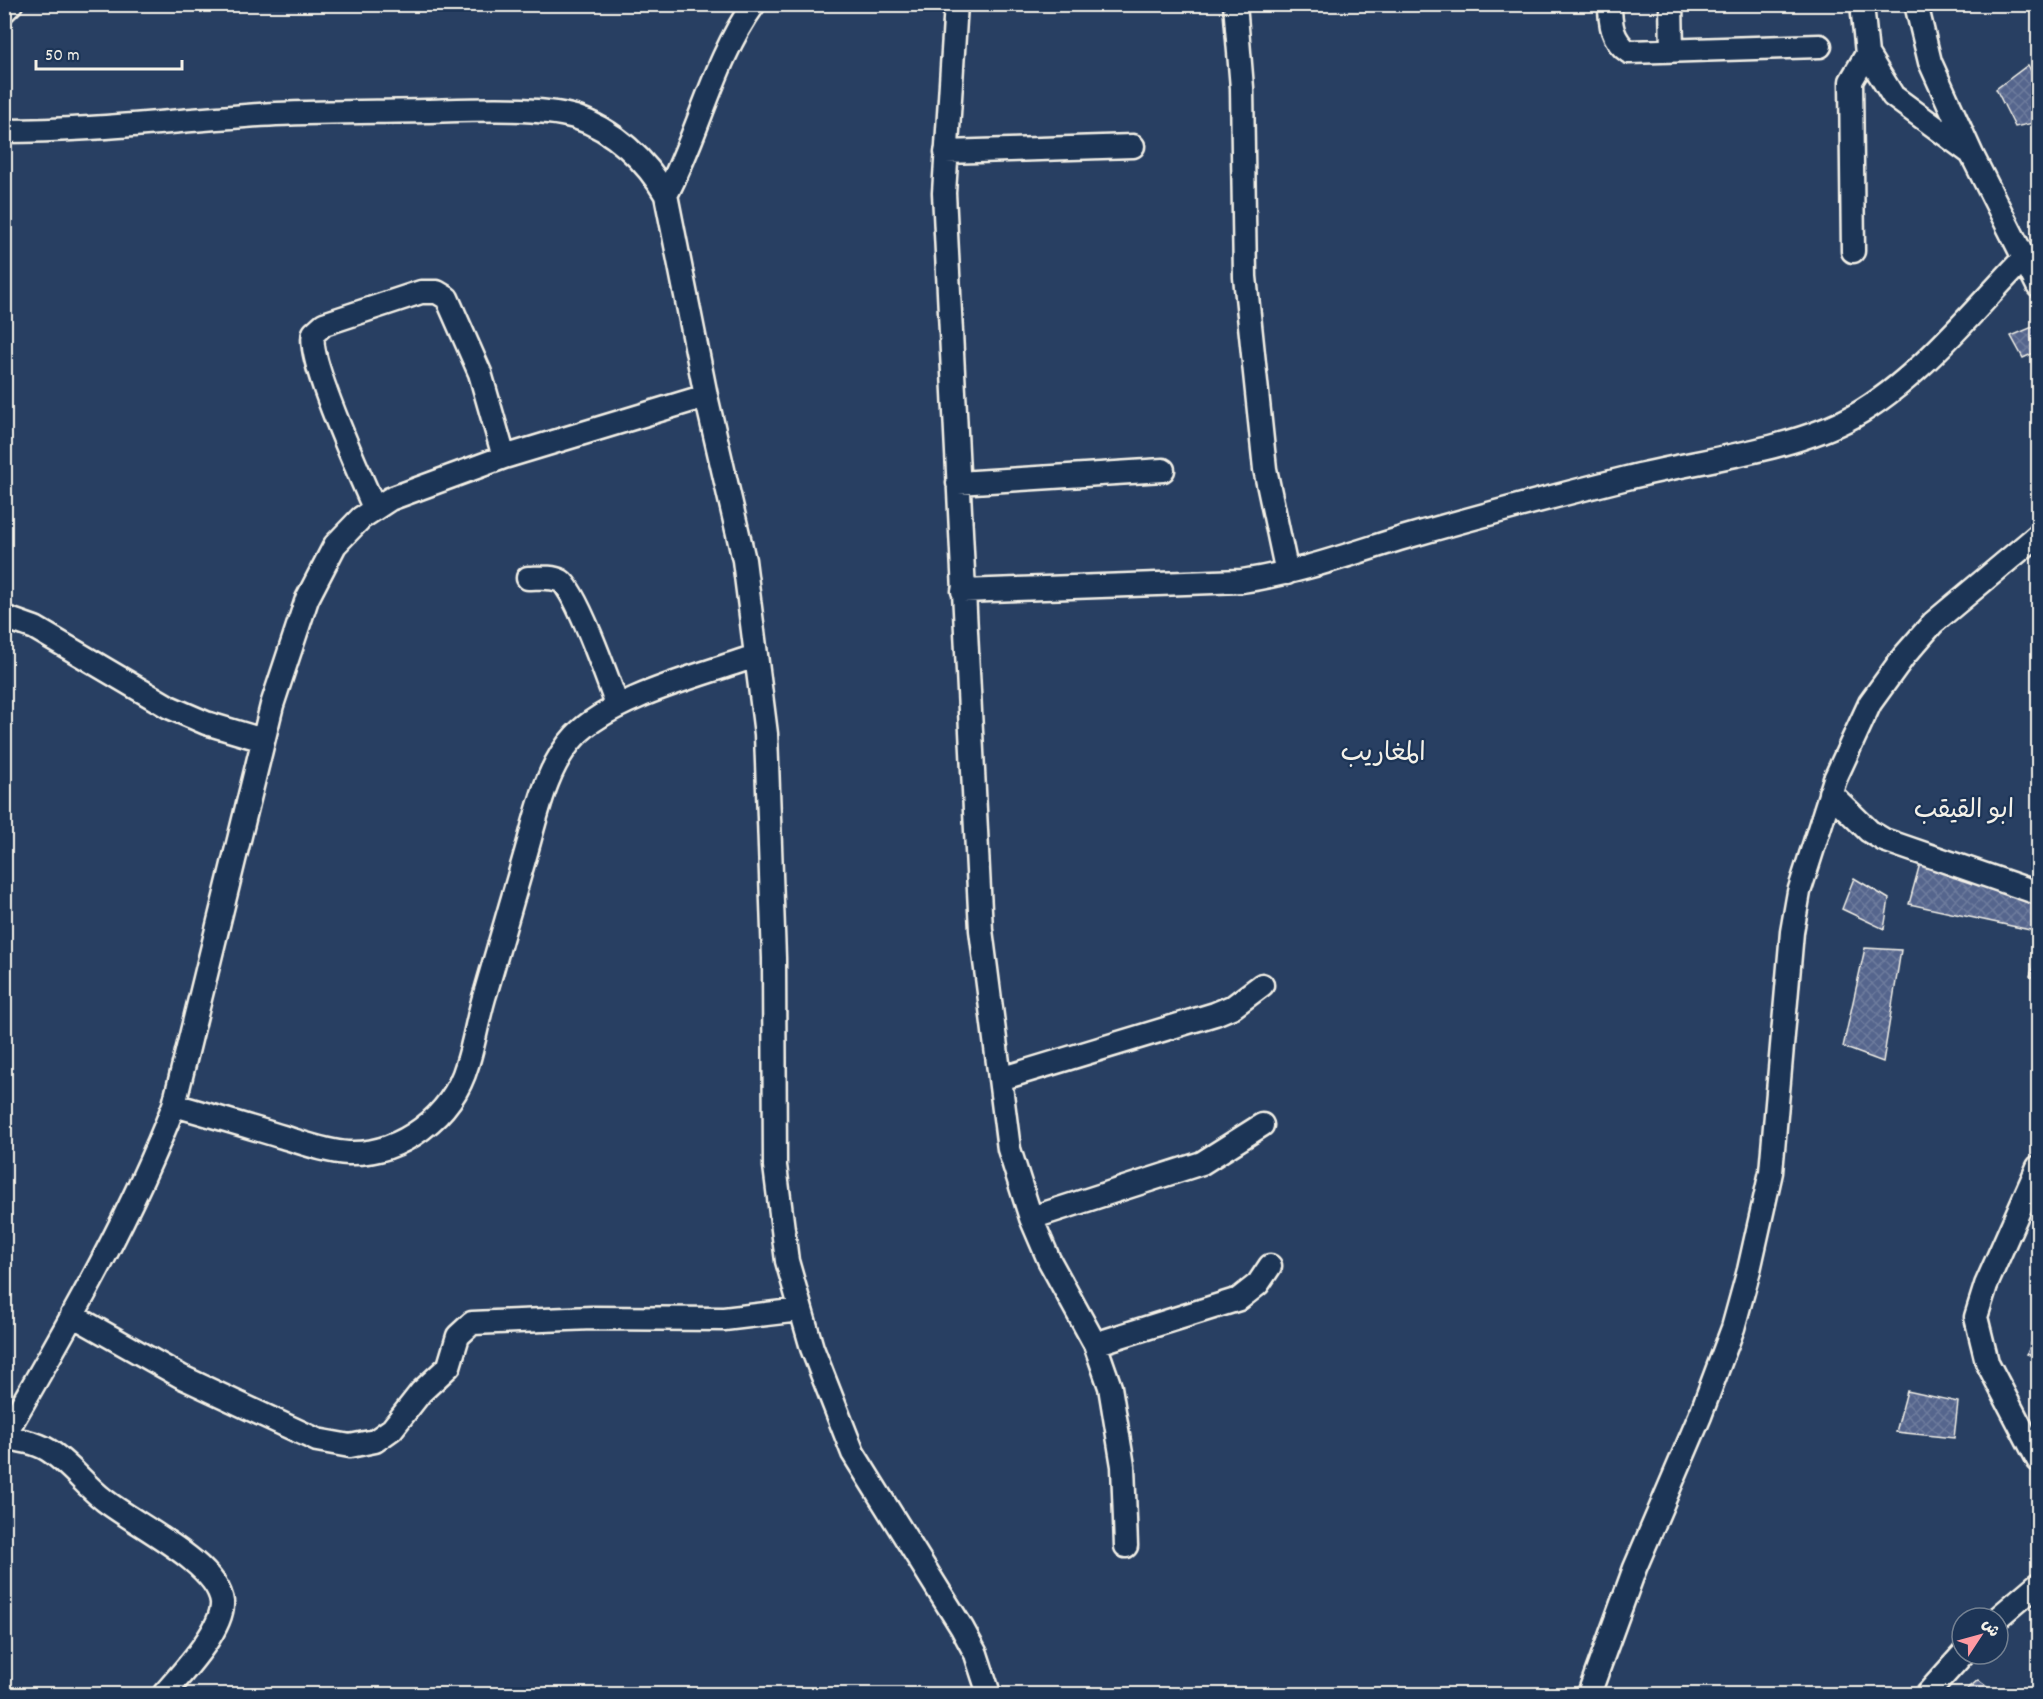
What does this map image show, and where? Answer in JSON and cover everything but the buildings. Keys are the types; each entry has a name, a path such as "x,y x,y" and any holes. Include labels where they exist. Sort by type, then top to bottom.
{"street":[{"path":"4,11 11,4"},
{"path":"666,195 681,167 731,43 754,4"},
{"path":"956,4 944,193 981,930 1009,1149 1031,1218 1049,1260 1095,1344 1110,1387 1120,1433 1126,1546"},
{"path":"1235,4 1242,88 1245,277 1265,469 1287,573"},
{"path":"1610,4 1610,23 1615,36 1625,49 1641,53 1820,46"},
{"path":"1671,4 1672,50"},
{"path":"1862,4 1867,54 1893,96 1972,155"},
{"path":"1916,4 1930,62 1972,155 2038,286"},
{"path":"1853,250 1851,81 1867,54"},
{"path":"4,131 108,128 276,114 467,110 559,114 587,122 621,143 650,170 666,195 706,396 744,560 766,734 774,958 774,1083 778,1205 787,1261 800,1310 832,1405 853,1453 962,1628 976,1654 989,1695"},
{"path":"946,152 1133,146"},
{"path":"963,591 1242,580 1287,573 1422,533 1628,478 1801,439 1839,424 1874,403 1910,373 2023,259"},
{"path":"374,508 330,401 312,346 314,333 324,324 421,292 440,293 447,298 480,373 504,457"},
{"path":"164,1695 195,1656 216,1624 222,1603 214,1582 193,1561 103,1500 54,1454 29,1442 4,1437 124,1221 174,1105 263,740 307,599 335,545 374,508 504,457 706,396"},
{"path":"958,483 1163,470"},
{"path":"1589,1695 1635,1568 1700,1416 1733,1328 1749,1270 1771,1172 1793,922 1807,862 1830,794 1870,703 1904,656 1933,623 2038,535"},
{"path":"528,578 551,578 566,585 576,603 617,705"},
{"path":"4,617 35,628 169,706 206,723 263,740"},
{"path":"174,1105 315,1146 347,1153 372,1152 407,1141 424,1128 457,1089 467,1066 477,1021 550,774 562,751 595,718 617,705 755,656"},
{"path":"1830,794 1869,831 1884,840 2038,893"},
{"path":"1000,1079 1215,1014 1234,1006 1262,985"},
{"path":"1031,1218 1202,1163 1262,1125"},
{"path":"2038,1167 1986,1285 1976,1317 1987,1362 2038,1460"},
{"path":"1095,1344 1239,1299 1257,1284 1270,1266"},
{"path":"72,1315 182,1377 317,1440 350,1446 375,1441 392,1429 421,1392 449,1366 458,1336 472,1323 592,1318 724,1319 800,1310"},
{"path":"2010,1608 2038,1584"},
{"path":"1928,1695 1953,1666"}],"district":[{"name":"المغاريب","path":"1383,751"},
{"name":"ابو القيقب","path":"1964,808"}]}
